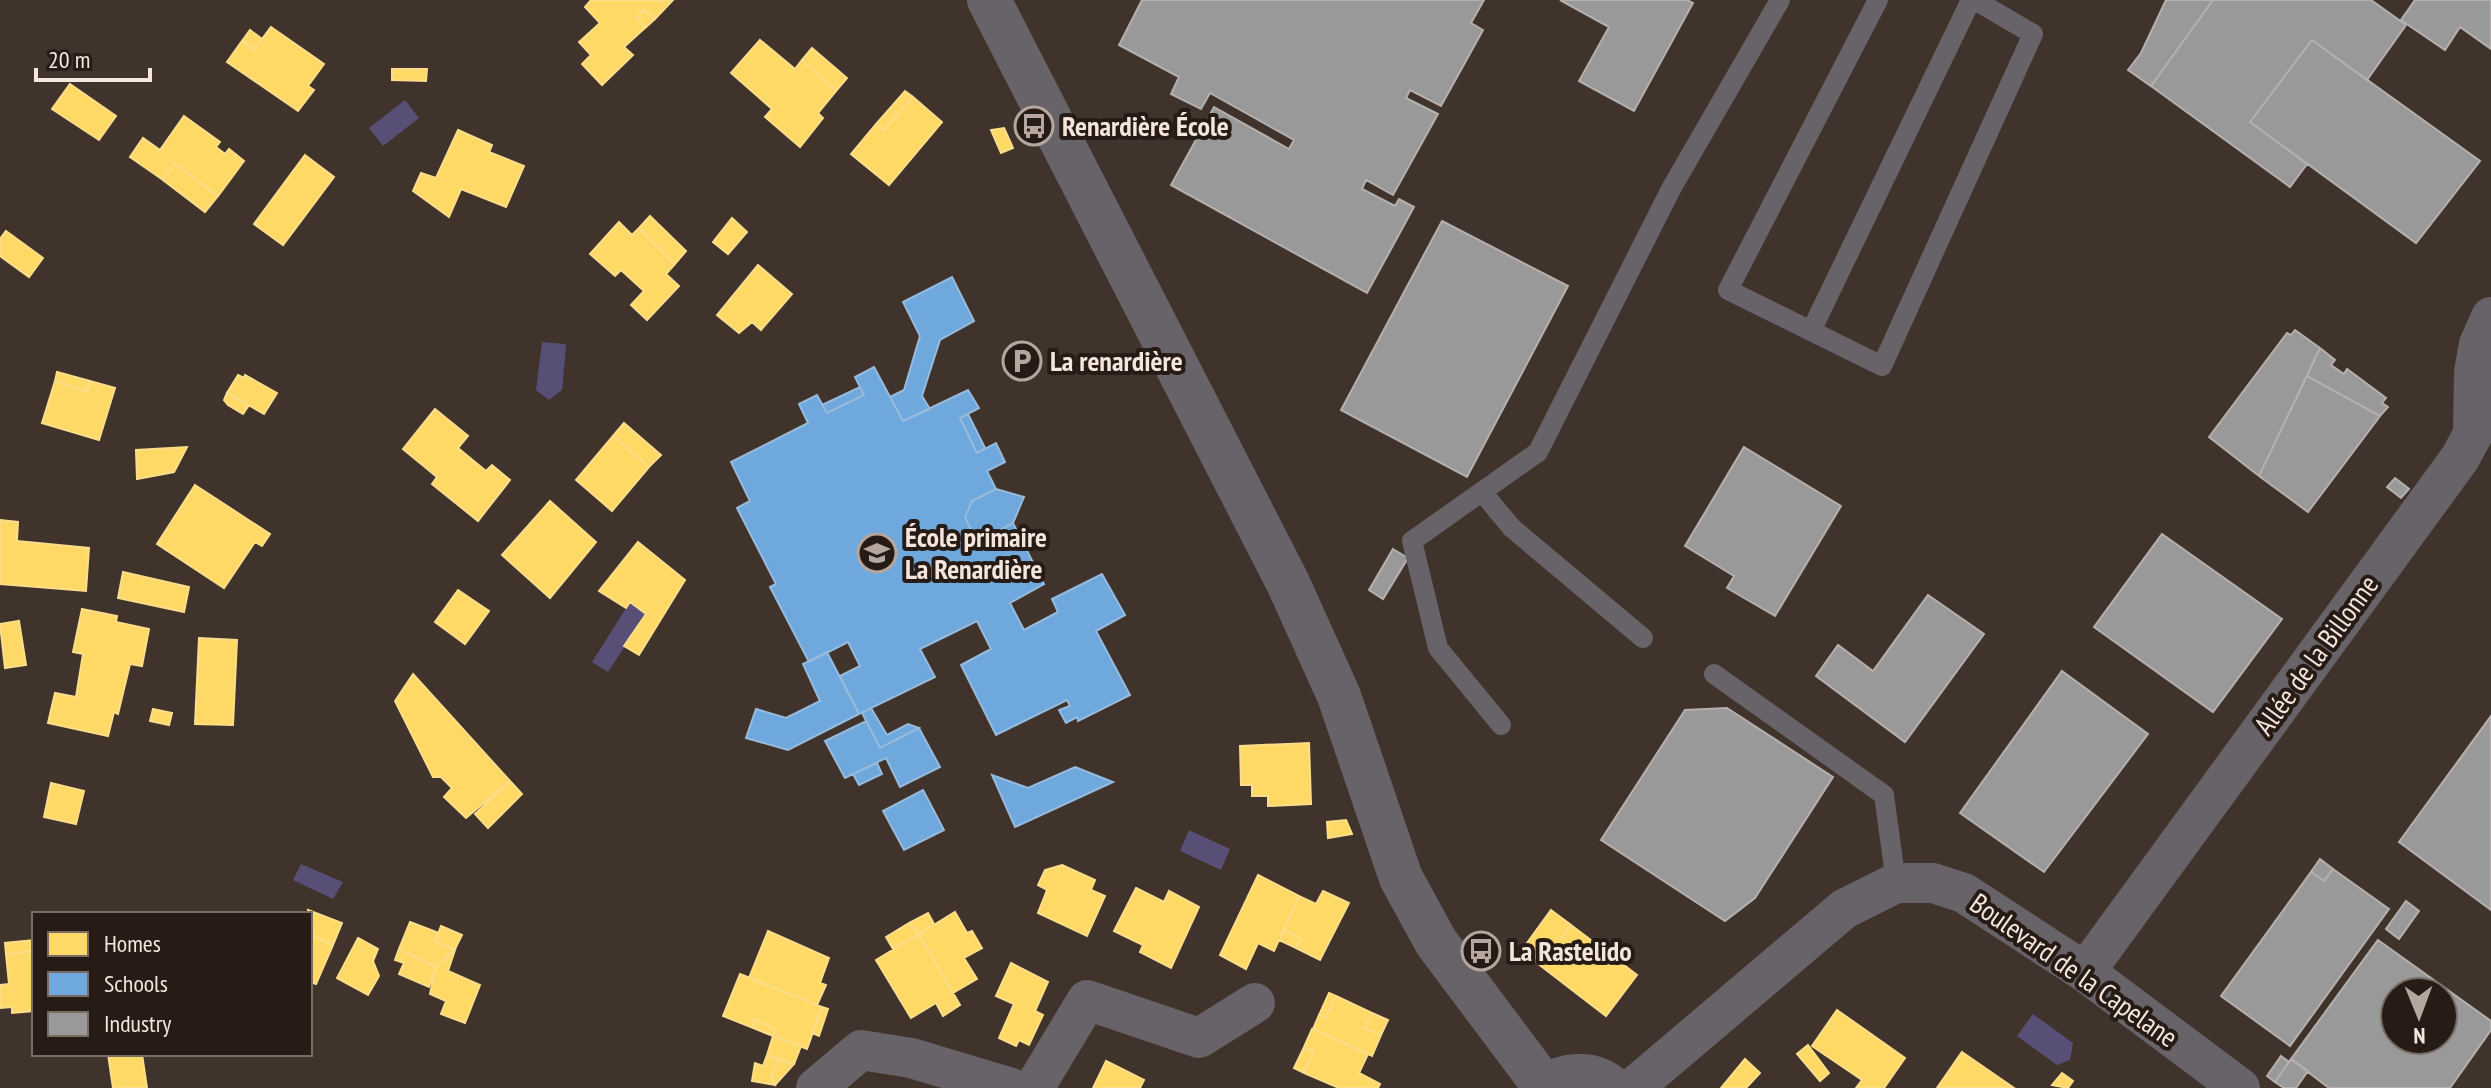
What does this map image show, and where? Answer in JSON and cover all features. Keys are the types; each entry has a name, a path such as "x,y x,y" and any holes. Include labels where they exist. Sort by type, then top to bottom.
{"street":[{"path":"989,0 1288,583 1339,696 1401,878 1436,942 1543,1087 1564,1077 1586,1076 1612,1088"},
{"name":"Allée de la Billonne","path":"2085,972 2460,458 2482,433 2474,372 2479,344 2491,317"},
{"name":"Boulevard de la Capelane","path":"1633,1088 1844,909 1896,883 1933,883 1964,893 2085,972 2240,1088"},
{"path":"1034,1088 1087,1000 1199,1038 1255,1003"},
{"path":"816,1088 861,1050 911,1058 1011,1088"}],"lane":[{"path":"1501,725 1438,648 1412,541 1538,452 1671,189 1780,0"},
{"path":"1811,331 1973,0 2033,34 1882,366 1811,331 1728,290 1878,0"},
{"path":"1482,492 1512,528 1643,638"},
{"path":"1714,674 1884,795 1896,883"}],"shaded area":[{"path":"405,100 419,118 383,146 369,128"},
{"path":"542,342 565,344 566,347 562,390 549,400 536,390"},
{"path":"630,602 646,614 608,672 592,662"},
{"path":"1189,830 1230,849 1221,870 1180,851"},
{"path":"301,864 343,882 333,899 293,880"},
{"path":"2033,1014 2073,1043 2070,1060 2057,1065 2017,1036"}],"building: Homes":[{"path":"591,0 673,0 655,19 645,9 636,18 645,28 624,47 633,55 602,85 582,64 591,55 579,42 600,23 585,7"},
{"path":"645,9 655,19 645,28 636,18"},
{"path":"271,27 324,64 308,86 314,90 298,111 227,62 242,41 254,50"},
{"path":"250,30 262,39 254,50 242,41"},
{"path":"760,40 795,69 802,60 836,91 818,113 823,118 800,147 765,117 772,109 731,73"},
{"path":"812,48 847,78 836,91 802,60"},
{"path":"392,69 427,69 426,81 392,80"},
{"path":"70,84 116,116 99,140 52,109"},
{"path":"905,91 913,97 884,130 876,124"},
{"path":"913,97 942,122 889,185 851,154 876,124 884,130"},
{"path":"184,116 220,142 216,147 225,154 229,149 244,161 218,196 175,164 163,180 130,157 143,138 160,150"},
{"path":"1004,128 1013,148 1001,153 991,130"},
{"path":"458,130 492,145 489,152 524,166 506,207 461,189 449,217 413,191 421,173 436,178"},
{"path":"305,155 334,177 283,245 254,224"},
{"path":"175,164 218,196 205,212 163,180"},
{"path":"650,216 686,251 675,264 639,228"},
{"path":"732,218 747,232 728,254 713,242"},
{"path":"619,222 632,235 639,228 675,264 666,274 679,286 647,320 631,305 644,291 621,270 615,276 590,254"},
{"path":"6,231 43,258 29,277 0,256 0,239"},
{"path":"758,265 792,294 761,330 752,322 739,333 717,315"},
{"path":"57,372 90,381 87,391 55,381"},
{"path":"238,375 244,378 245,375 277,393 264,414 227,393"},
{"path":"55,381 87,391 90,381 115,388 99,440 42,423"},
{"path":"227,393 249,405 243,414 224,400"},
{"path":"435,409 468,436 458,448 486,471 492,465 510,480 478,521 432,484 437,477 403,449"},
{"path":"624,423 661,455 649,467 613,436"},
{"path":"613,436 649,467 612,511 576,480"},
{"path":"187,447 174,472 137,479 136,450"},
{"path":"195,485 270,534 262,546 255,542 224,588 157,544"},
{"path":"550,501 596,542 550,598 502,555"},
{"path":"0,520 18,522 17,541 89,548 86,591 0,584"},
{"path":"638,542 685,580 639,655 624,646 646,614 630,602 626,608 599,591"},
{"path":"123,572 189,587 184,612 118,598"},
{"path":"458,590 489,611 465,644 435,622"},
{"path":"82,609 117,616 116,622 149,629 142,666 130,664 118,714 114,712 108,736 48,723 55,693 76,697 83,654 73,652"},
{"path":"19,621 26,665 5,668 0,624"},
{"path":"199,638 237,640 233,725 195,724"},
{"path":"413,674 510,781 466,818 444,797 452,788 441,777 433,777 395,701"},
{"path":"153,709 172,713 169,725 150,721"},
{"path":"1309,743 1311,804 1268,806 1268,796 1252,796 1252,785 1241,785 1240,746"},
{"path":"510,781 522,794 488,828 475,814"},
{"path":"51,783 84,791 76,824 44,817"},
{"path":"1346,820 1352,834 1328,838 1327,822"},
{"path":"1062,865 1095,880 1091,890 1105,896 1087,936 1038,913 1047,890 1038,885 1045,870"},
{"path":"1258,875 1299,896 1274,951 1258,943 1246,969 1220,955"},
{"path":"1136,888 1164,902 1169,891 1199,907 1171,968 1140,952 1143,945 1114,931"},
{"path":"1323,891 1349,903 1320,960 1296,948 1301,939 1284,930 1299,896 1316,904"},
{"path":"308,910 342,923 333,945 312,935 312,912"},
{"path":"1551,910 1571,925 1541,966 1522,950"},
{"path":"955,912 967,933 972,931 982,948 964,958 977,979 953,993 919,934"},
{"path":"928,913 934,924 919,934 909,923"},
{"path":"410,922 439,933 435,942 455,949 436,967 399,949"},
{"path":"909,923 919,934 893,949 886,937"},
{"path":"1571,925 1637,975 1606,1016 1541,966"},
{"path":"441,926 462,935 455,949 435,942"},
{"path":"1284,930 1301,939 1296,948 1279,940"},
{"path":"768,931 829,958 820,983 826,985 817,1005 749,978"},
{"path":"919,934 960,1005 943,1016 936,1003 911,1018 876,960"},
{"path":"312,935 333,945 316,984 312,983"},
{"path":"358,938 378,949 373,961 379,976 368,995 337,978"},
{"path":"32,940 32,951 6,954 5,943"},
{"path":"456,947 448,971 480,985 465,1023 441,1014 446,1001 430,994 436,967"},
{"path":"399,949 436,967 429,987 399,974 404,963 395,960"},
{"path":"32,951 32,1011 12,1013 12,1007 0,1008 0,985 9,984 6,954"},
{"path":"1011,963 1048,982 1035,1011 1043,1015 1029,1045 1019,1040 1016,1046 999,1038 1014,1004 996,996"},
{"path":"740,974 822,1007 807,1049 773,1036 776,1029 755,1020 753,1028 723,1016"},
{"path":"1329,993 1336,996 1326,1017 1319,1015"},
{"path":"1336,996 1372,1013 1364,1028 1381,1035 1372,1056 1313,1029 1319,1015 1326,1017"},
{"path":"822,1007 828,1009 819,1036 812,1033"},
{"path":"1837,1010 1905,1058 1884,1088 1856,1088 1862,1080 1812,1046"},
{"path":"1372,1013 1388,1020 1381,1035 1364,1028"},
{"path":"755,1020 776,1029 773,1036 753,1028"},
{"path":"1312,1029 1368,1054 1359,1073 1380,1084 1378,1088 1339,1088 1304,1073 1314,1052 1304,1047"},
{"path":"773,1036 801,1046 794,1064 767,1055"},
{"path":"1808,1045 1829,1073 1820,1081 1797,1054"},
{"path":"1304,1047 1314,1052 1304,1073 1294,1068"},
{"path":"1962,1052 2014,1088 1937,1088"},
{"path":"767,1055 778,1059 771,1077 775,1085 752,1081 755,1063 763,1066"},
{"path":"108,1056 142,1056 147,1088 113,1088"},
{"path":"778,1059 794,1064 775,1085 771,1077"},
{"path":"1745,1059 1760,1073 1746,1088 1721,1088"},
{"path":"1106,1061 1144,1080 1140,1088 1093,1088"},
{"path":"2062,1073 2073,1081 2068,1088 2052,1085"}],"building: Schools":[{"path":"952,277 974,321 940,340 922,396 930,409 903,421 890,397 904,390 920,336 903,302"},
{"path":"874,367 903,421 968,390 979,408 960,418 977,453 996,443 1005,462 987,471 996,489 972,501 965,517 972,532 987,537 1013,523 1044,584 1010,603 1024,630 1058,612 1052,599 1102,574 1125,615 1096,631 1130,695 1078,721 1077,717 1066,723 1059,710 1070,706 1067,700 996,735 961,665 991,649 977,621 920,649 935,677 859,714 840,676 860,666 848,642 809,662 770,587 776,584 737,508 750,501 731,462 808,423 799,404 817,395 827,413 864,395 855,377"},
{"path":"860,387 864,395 827,413 822,405"},
{"path":"968,414 985,448 977,453 960,418"},
{"path":"996,489 1024,497 1013,523 987,537 972,532 965,517 972,501"},
{"path":"827,652 859,714 788,750 746,738 756,709 786,718 820,701 803,664"},
{"path":"871,708 887,735 908,724 919,728 880,748 862,713"},
{"path":"866,721 880,748 919,728 940,767 900,787 886,758 845,778 825,741"},
{"path":"877,763 882,774 859,785 853,774"},
{"path":"1075,767 1113,782 1015,827 992,775 1028,788"},
{"path":"923,790 944,830 904,850 883,811"}],"building: Industry":[{"path":"1142,0 1484,0 1471,23 1483,30 1441,106 1410,90 1406,98 1438,114 1393,195 1366,180 1362,189 1395,206 1399,199 1414,207 1367,293 1171,185 1214,107 1289,149 1294,140 1210,93 1201,109 1171,94 1179,77 1119,45"},
{"path":"1560,0 1687,0 1693,3 1634,111 1579,81 1609,27"},
{"path":"2166,0 2213,0 2151,86 2128,70 2141,53"},
{"path":"2213,0 2371,0 2406,25 2367,80 2312,40 2250,122 2307,164 2290,187 2151,86"},
{"path":"2415,0 2491,0 2491,49 2460,27 2445,50 2401,20"},
{"path":"2312,40 2480,161 2416,243 2250,122"},
{"path":"1442,221 1568,286 1467,477 1341,410"},
{"path":"2295,330 2320,348 2259,476 2209,437 2287,333 2291,335"},
{"path":"2320,348 2335,360 2331,365 2344,374 2347,369 2386,398 2382,403 2388,407 2380,416 2307,376"},
{"path":"2307,376 2380,416 2308,512 2259,476"},
{"path":"1744,447 1841,506 1775,616 1727,588 1734,576 1685,546"},
{"path":"2395,478 2409,489 2401,498 2387,487"},
{"path":"2162,534 2282,619 2213,712 2094,627"},
{"path":"1393,549 1408,558 1383,599 1369,590"},
{"path":"1928,595 1984,634 1905,742 1816,676 1838,645 1873,671"},
{"path":"2062,671 2148,734 2044,872 1960,813"},
{"path":"1727,708 1833,777 1755,898 1725,921 1601,840 1685,710"},
{"path":"2491,716 2491,910 2399,842"},
{"path":"2320,859 2333,869 2324,881 2311,872"},
{"path":"2333,869 2389,909 2290,1046 2221,996 2311,872 2324,881"},
{"path":"2406,901 2419,911 2399,939 2386,929"},
{"path":"2378,940 2428,976 2379,976 2379,1056 2459,1056 2459,998 2491,1021 2491,1030 2450,1088 2329,1088 2291,1059"},
{"path":"2281,1056 2289,1062 2275,1082 2267,1076"},
{"path":"2291,1059 2308,1071 2296,1088 2284,1088 2275,1082"}],"place":[{"name":"Renardière École","path":"1034,126"},
{"name":"La renardière","path":"1022,361"},
{"name":"École primaire La Renardière","path":"877,553"},
{"name":"La Rastelido","path":"1481,951"}]}
